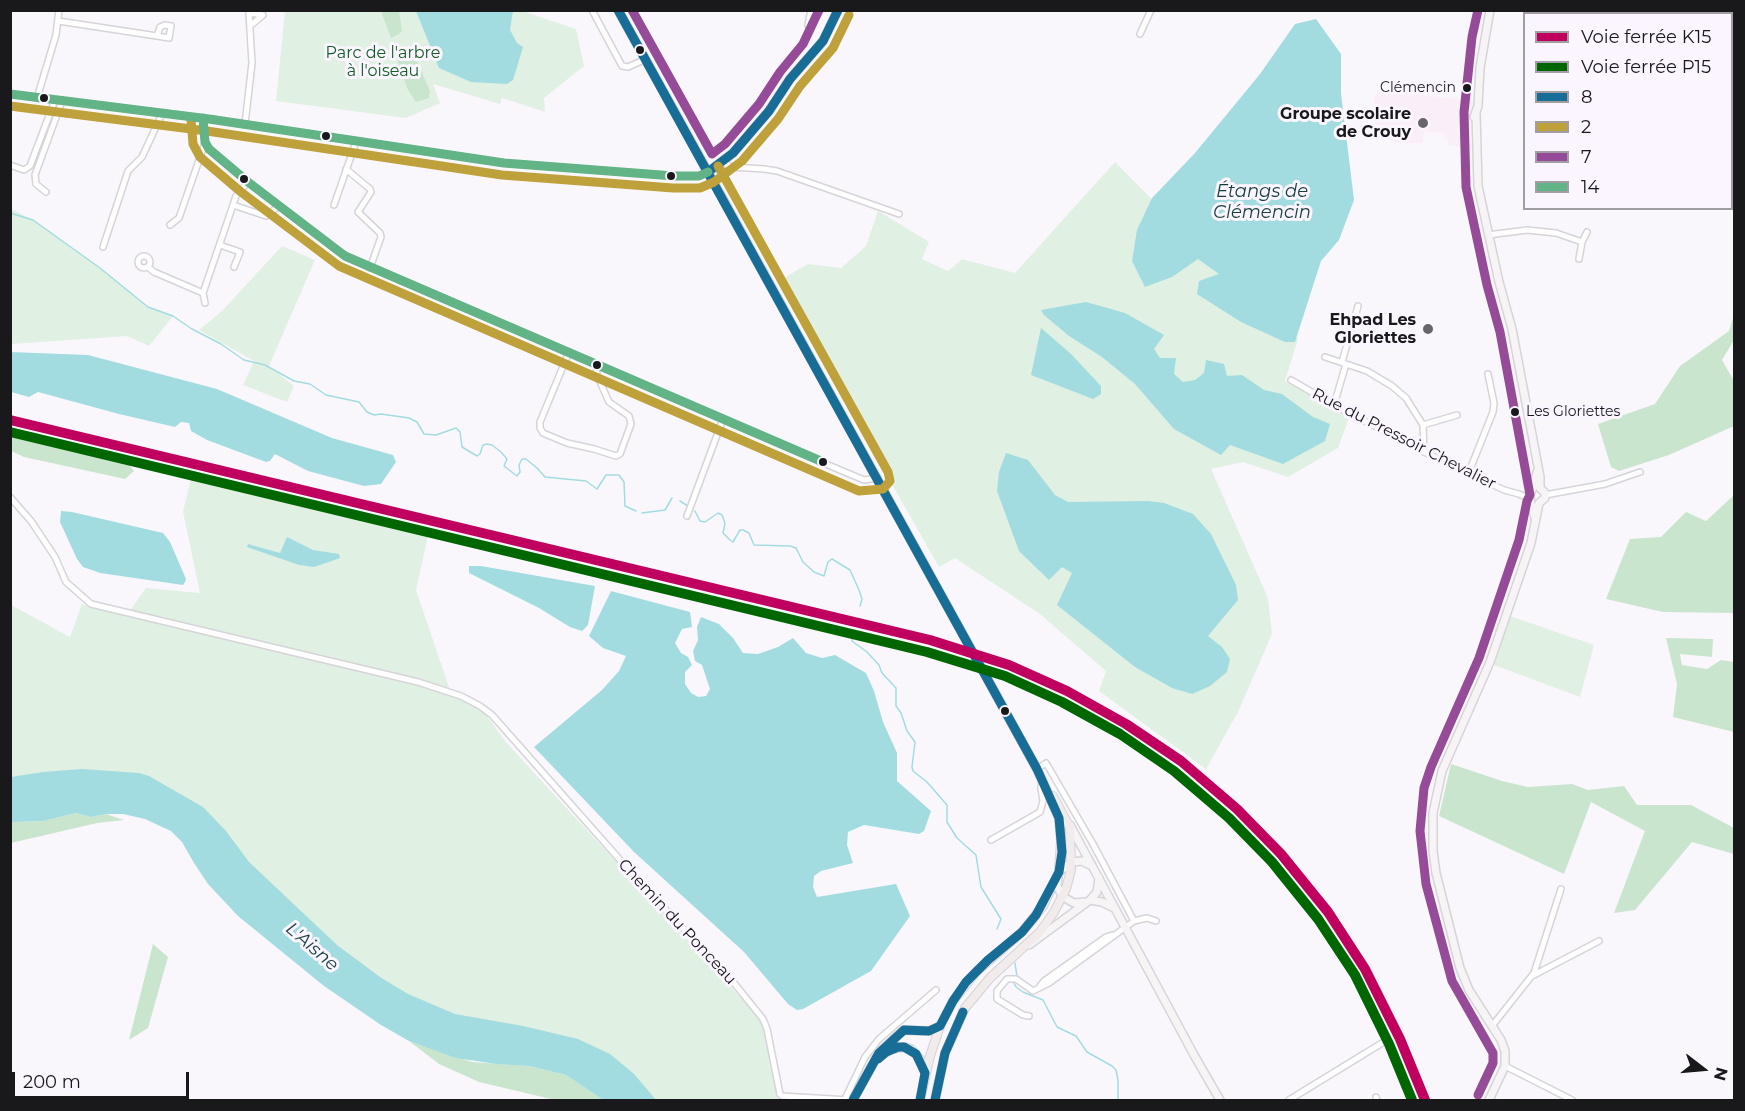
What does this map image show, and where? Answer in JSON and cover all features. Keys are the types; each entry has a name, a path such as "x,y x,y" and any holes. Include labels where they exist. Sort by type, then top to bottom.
{"main road":[{"path":"618,10 1037,769 1059,819 1062,852 1057,885 1063,897 1074,903 1102,902 1114,909"},
{"path":"813,51 833,10"},
{"path":"708,172 733,153 769,111 790,79 823,40 838,10"},
{"path":"1490,10 1484,38 1472,133 1478,186 1513,337 1537,462 1534,489 1530,500 1535,520"},
{"path":"1488,1101 1505,1066 1506,1055 1503,1043 1469,990 1460,968 1436,873 1433,851 1433,813 1442,771 1490,662 1531,543 1539,503 1544,500 1545,495 1534,489"},
{"path":"1530,500 1539,503"},
{"path":"1042,780 1059,803 1124,928 1220,1101"},
{"path":"935,1101 945,1053 965,1008 990,978 1040,932 1063,897 1072,862 1069,823"},
{"path":"920,1101 925,1073 940,1026 958,993 976,972 1030,923 1043,906 1058,874 1072,862 1082,861 1093,866"},
{"path":"1022,950 1051,931 1088,901 1097,891 1099,877"},
{"path":"849,1100 887,1045 904,1030 929,1031 940,1026"},
{"path":"872,1065 886,1052 904,1047 920,1059 925,1073"}],"street":[{"path":"37,98 56,35 59,10"},
{"path":"592,10 622,66 628,67 646,59"},
{"path":"808,25 811,10"},
{"path":"1140,34 1151,10"},
{"path":"58,21 157,36"},
{"path":"245,124 252,63 249,26"},
{"path":"10,94 203,118 504,163 674,177 699,176 708,172"},
{"path":"10,165 24,170 30,166 59,101"},
{"path":"46,192 36,184 35,175 59,101"},
{"path":"103,247 128,171 142,157 162,114"},
{"path":"203,118 205,142 208,149 337,251 370,268 596,363 864,480 878,478"},
{"path":"170,225 179,218 205,142"},
{"path":"334,205 356,142"},
{"path":"722,162 732,167 777,171 899,214"},
{"path":"346,169 371,192 358,212 380,233 381,237 370,268"},
{"path":"205,303 203,293 236,196 248,182"},
{"path":"234,205 266,216 279,206"},
{"path":"1488,235 1527,230 1556,233 1582,242"},
{"path":"1579,260 1582,242 1587,232"},
{"path":"220,245 240,252 234,267"},
{"path":"148,267 154,272 203,293"},
{"path":"1334,405 1358,306"},
{"path":"569,352 540,422 540,428 543,433 567,444 616,456 620,454 631,424 628,416 609,402 597,375 596,363"},
{"path":"1325,357 1368,371 1392,386 1408,400 1423,424 1424,452"},
{"path":"1469,472 1493,412 1494,403 1488,374"},
{"name":"Rue du Pressoir Chevalier","path":"1291,380 1424,452 1530,500"},
{"path":"1423,424 1457,415"},
{"path":"687,516 723,419"},
{"path":"1545,495 1605,484 1640,472"},
{"path":"1519,494 1534,489"},
{"name":"Chemin du Ponceau","path":"10,497 31,520 55,557 66,582 91,604 418,682 461,696 492,715 636,878 729,978 763,1019 780,1094 782,1096 849,1100"},
{"path":"1037,769 1046,763 1134,921"},
{"path":"991,840 1040,812 1043,801 1042,780"},
{"path":"1492,1026 1533,976 1561,889"},
{"path":"1029,1016 1023,1015 997,999 996,995 1002,984 1011,977 1033,991 1106,937 1134,921 1148,918 1156,921"},
{"path":"1533,976 1599,941"},
{"path":"849,1100 865,1057 879,1039 936,990"},
{"path":"1289,1101 1382,1043"},
{"path":"1505,1066 1572,1101"}],"shaded area":[{"name":"Groupe scolaire de Crouy","path":"1380,90 1474,101 1470,140 1473,149 1448,145 1448,139 1444,139 1444,133 1424,131 1423,143 1397,143 1375,134 1374,96"}],"green space":[{"name":"Parc de l'arbre à l'oiseau","path":"285,11 522,11 576,29 584,66 544,98 545,112 502,98 500,104 433,84 440,103 406,118 276,101"},
{"path":"381,11 399,11 402,31 399,34 391,38"},
{"path":"411,53 430,91 429,98 416,102 408,90 398,64 398,55 404,56"},
{"path":"1115,162 1200,248 1298,339 1285,381 1350,415 1338,448 1288,477 1243,462 1211,469 1268,598 1272,634 1238,712 1206,769 1099,691 1106,671 1040,614 955,558 939,567 777,282 808,264 841,268 866,246 878,211 929,242 922,259 948,271 962,259 1015,273"},
{"path":"10,208 33,220 100,268 148,307 173,316 149,346 127,336 11,344"},
{"path":"282,246 315,260 269,366 294,386 287,402 243,385 254,361 199,330 221,312"},
{"path":"1734,315 1734,340 1722,360 1734,381 1734,426 1669,455 1619,471 1611,467 1598,424 1655,404 1680,366 1729,331"},
{"path":"11,432 125,460 134,471 125,479 24,457 11,451"},
{"path":"191,478 265,497 281,495 377,523 428,535 416,590 451,693 485,713 505,741 763,1022 780,1097 777,1100 635,1100 603,1070 401,1018 188,816 119,797 11,825 11,605 70,637 82,604 126,616 146,588 200,593 183,512"},
{"path":"1734,495 1734,613 1663,612 1606,599 1630,539 1661,537 1686,512 1706,521"},
{"path":"1510,616 1594,645 1580,697 1494,665"},
{"path":"1666,638 1713,639 1712,657 1680,654 1682,665 1707,669 1721,660 1734,662 1734,732 1673,717 1677,684"},
{"path":"1451,764 1528,787 1572,784 1588,790 1624,786 1637,805 1691,805 1734,828 1734,854 1692,842 1635,910 1614,913 1645,831 1591,802 1564,874 1439,816"},
{"path":"76,813 91,817 106,814 124,820 97,823 11,843 10,822 42,821"},
{"path":"153,944 168,957 148,1028 129,1040"},
{"path":"409,1041 472,1062 529,1066 566,1075 603,1100 555,1100 479,1082 439,1064"}],"water":[{"path":"416,11 513,11 510,30 517,43 523,47 513,80 507,84 471,82 439,68"},
{"name":"Étangs de Clémencin","path":"1316,19 1341,54 1341,93 1354,200 1339,240 1321,261 1295,342 1285,342 1241,322 1197,294 1199,281 1219,274 1198,259 1172,277 1145,287 1132,261 1137,230 1152,198 1195,153 1260,74 1295,24"},
{"path":"1086,302 1125,313 1164,335 1154,349 1160,358 1176,358 1174,374 1183,382 1195,380 1204,373 1206,360 1224,364 1227,376 1242,375 1264,390 1282,394 1313,417 1330,424 1325,441 1283,464 1230,445 1221,455 1174,429 1135,384 1102,357 1069,336 1041,310"},
{"path":"1041,328 1071,354 1101,386 1101,394 1093,399 1031,375"},
{"path":"10,352 88,355 217,389 332,438 393,455 396,462 381,484 364,486 308,471 275,454 270,461 266,462 207,440 191,431 189,423 181,422 175,427 38,392 29,397 11,392"},
{"path":"1006,453 1028,460 1055,495 1068,502 1148,501 1164,503 1193,514 1211,534 1236,585 1238,600 1208,636 1222,647 1230,659 1227,672 1210,686 1192,694 1172,688 1135,667 1057,605 1072,573 1062,567 1049,580 1019,551 997,491 999,472"},
{"path":"61,511 163,533 170,542 186,579 185,582 183,585 100,573 83,567 60,522"},
{"path":"287,537 313,550 339,554 340,558 314,567 299,565 247,547 248,544 280,553"},
{"path":"469,566 481,566 595,586 588,625 582,631 570,627 539,608 469,573"},
{"path":"611,591 690,612 692,627 682,629 675,643 692,665 685,672 685,684 691,693 698,697 706,696 710,689 702,665 695,661 693,651 698,640 697,627 701,617 719,624 733,638 743,653 758,654 778,647 793,638 806,653 822,658 835,655 866,673 883,722 897,753 897,781 931,811 924,831 919,834 864,825 848,832 847,845 853,863 821,871 814,876 813,887 817,897 896,884 910,916 871,971 803,1009 797,1010 788,1004 744,952 634,852 534,747 602,690 619,671 626,656 603,648 589,636"},
{"name":"L'Aisne","path":"82,769 139,773 149,776 203,807 226,831 249,862 337,945 380,977 408,994 455,1014 578,1039 610,1054 634,1074 656,1100 603,1100 566,1075 529,1066 456,1058 409,1041 324,986 238,916 208,884 182,842 171,831 145,819 123,814 91,817 76,813 43,821 11,822 11,777"}],"waterway":[{"path":"10,213 33,220 100,268 148,307 173,316 244,360 265,365 294,381 310,384 326,395 359,402 367,412 374,415 409,418 417,422 424,434 436,435 456,428 460,432 462,447 477,456 483,445 492,445 507,459 504,466 517,476 522,459 526,459 545,477 586,481 597,489 606,475 619,475 624,482 625,506 636,511"},
{"path":"642,513 665,510 672,498"},
{"path":"680,501 688,506"},
{"path":"695,511 700,521 705,522 718,513 722,515 725,523 723,533 733,542 740,530 743,530 749,533 754,545 796,548 803,562 814,572 824,576 828,562 832,559 850,570 862,599 860,606"},
{"path":"854,635 852,641 867,652 896,688 896,706 907,731 915,742 913,771 927,782 947,805 947,822 957,838 976,855 981,887 1001,919 997,929"},
{"path":"1015,963 1017,976"},
{"path":"1014,983 1023,992 1043,1000 1057,1027 1076,1036 1087,1052 1116,1070 1118,1100"}],"rail line":[{"name":"K15","path":"10,420 930,640 1009,665 1067,691 1126,724 1181,761 1237,809 1281,854 1328,912 1365,969 1400,1039 1425,1100"},
{"name":"P15","path":"10,432 927,652 1005,676 1062,702 1120,734 1174,771 1229,818 1272,862 1318,919 1355,975 1389,1044 1412,1100"}],"transit line":[{"name":"8","path":"618,10 1037,769 1059,818 1062,852 1059,872 1036,915 1022,932 966,982 940,1026 929,1031 904,1030 879,1053 853,1100"},
{"name":"7","path":"632,10 712,154 725,144 759,104 780,72 803,44 819,10"},
{"name":"8","path":"708,172 733,153 769,111 790,79 823,41 838,10"},
{"name":"7","path":"1478,10 1472,37 1464,112 1466,187 1487,285 1500,332 1530,495 1519,540 1479,658 1424,788 1420,831 1426,884 1452,981 1493,1053 1493,1063 1478,1095"},
{"name":"2","path":"10,106 207,131 502,175 700,188 714,182 742,161 778,119 800,86 833,48 849,15"},
{"name":"14","path":"10,94 209,119 504,163 674,176 699,176 708,172"},
{"name":"14","path":"203,118 205,142 209,149 248,182 345,256 823,462"},
{"name":"2","path":"191,119 193,144 200,157 241,192 339,266 859,491 883,489 890,481 888,472 718,166"},
{"name":"8","path":"935,1100 945,1053 963,1012"},
{"name":"8","path":"878,1059 886,1052 898,1047 904,1047 916,1054 925,1073 920,1100"}],"place":[{"name":"Clémencin","path":"1467,88"},
{"name":"Groupe scolaire de Crouy","path":"1423,123"},
{"name":"Ehpad Les Gloriettes","path":"1428,329"},
{"name":"Les Gloriettes","path":"1515,412"}]}
